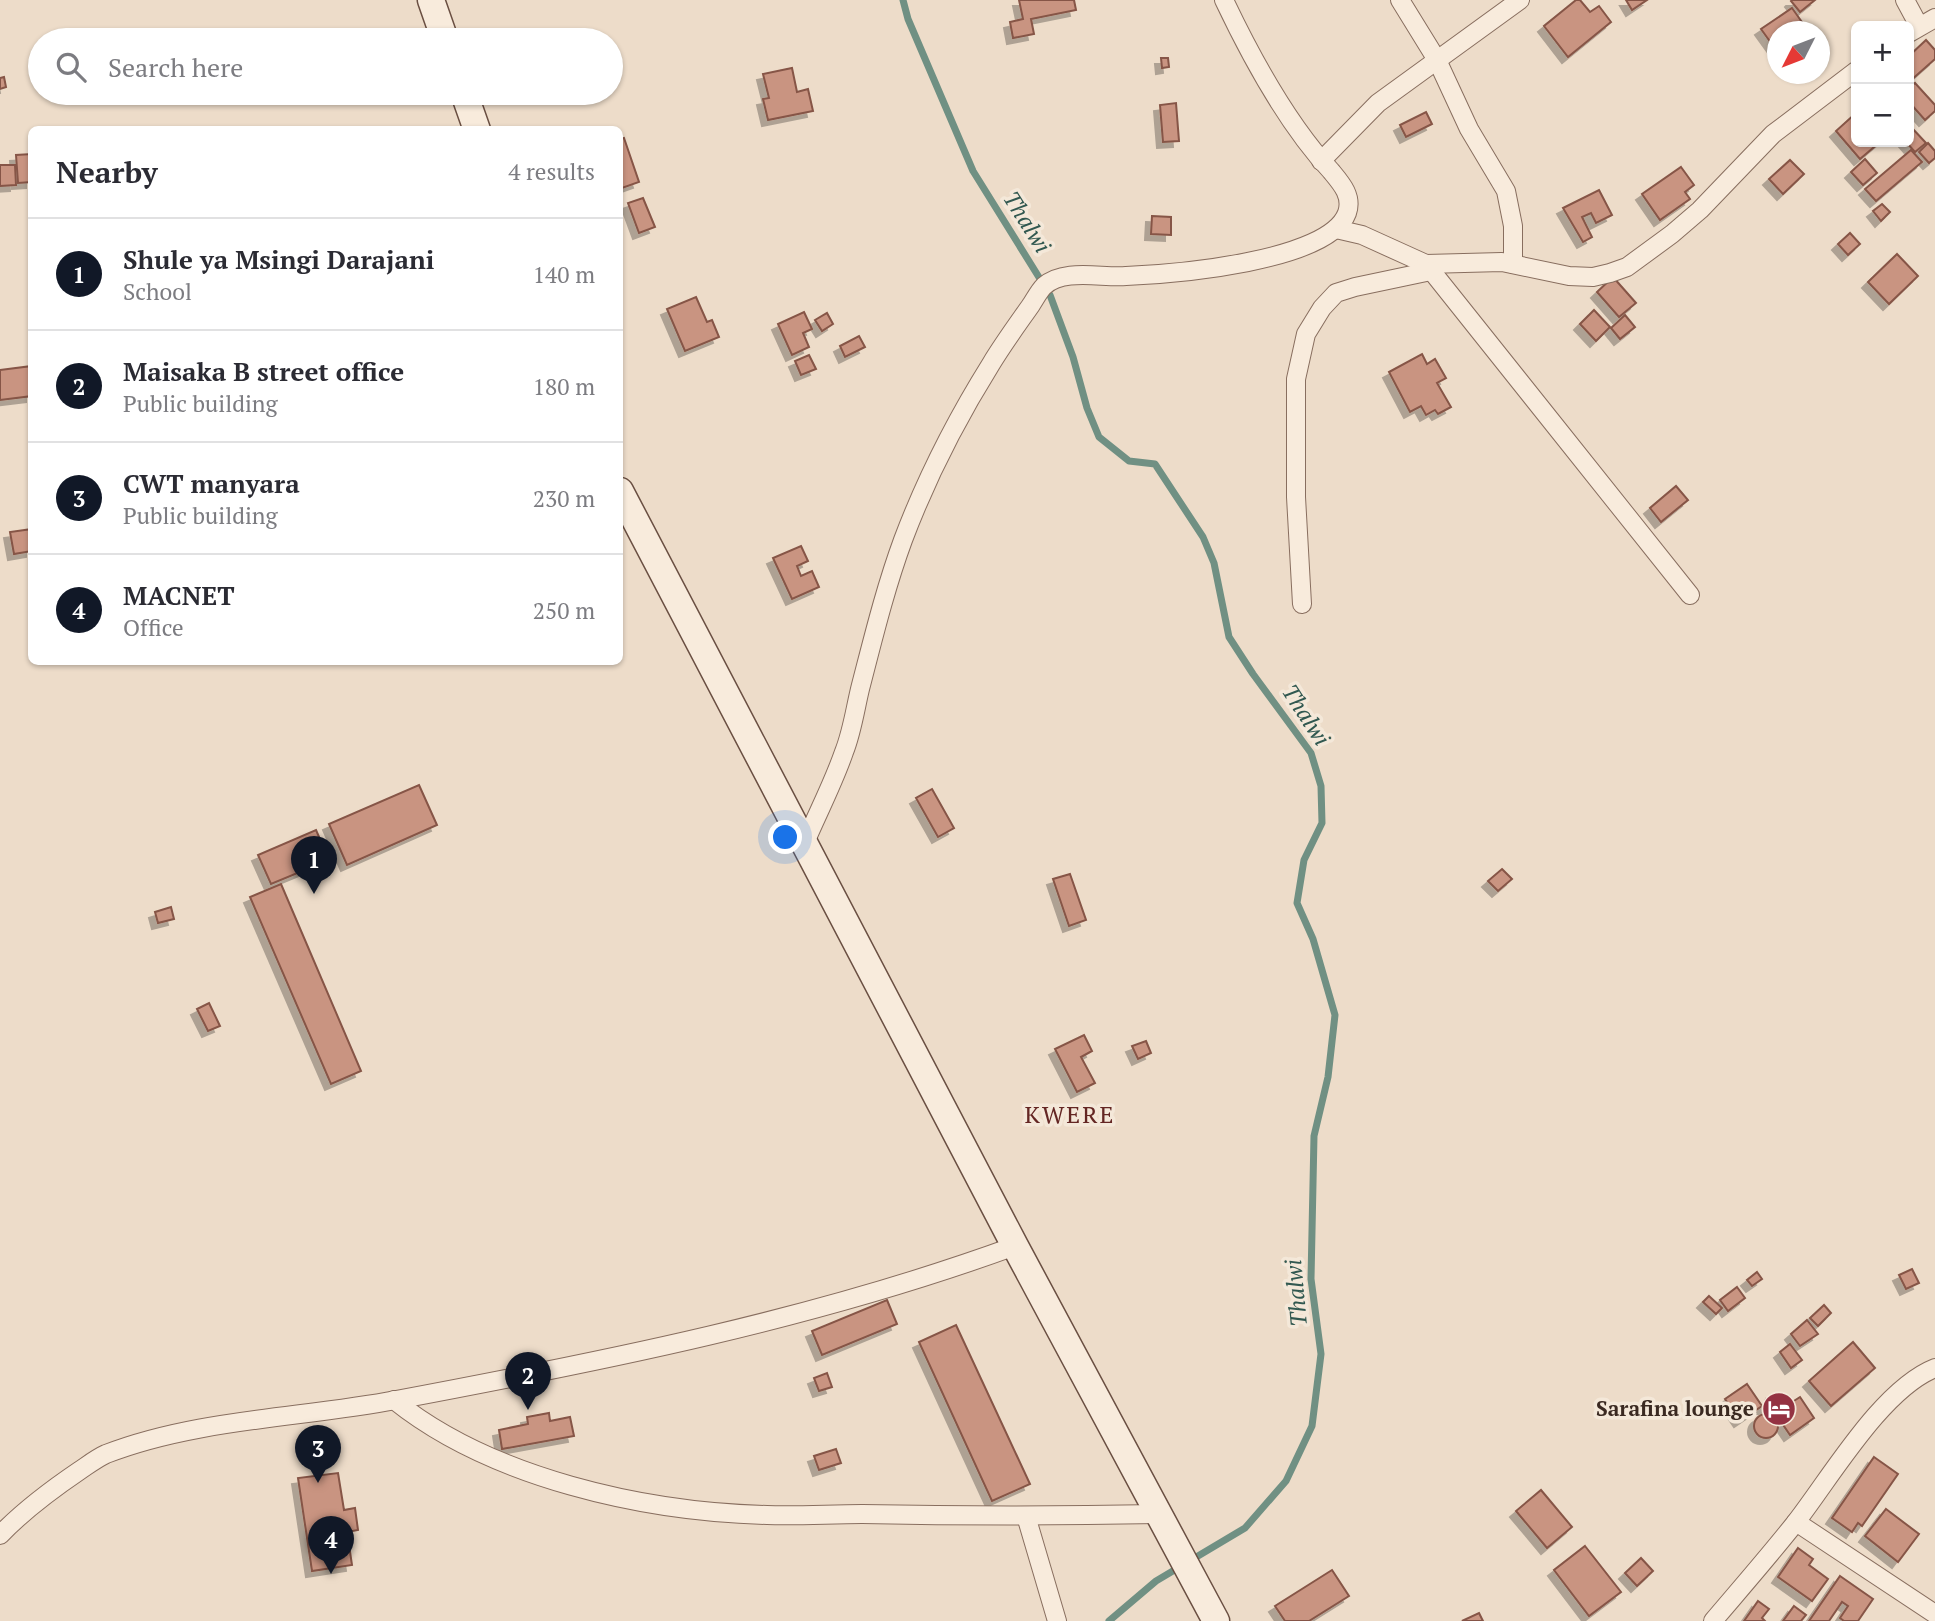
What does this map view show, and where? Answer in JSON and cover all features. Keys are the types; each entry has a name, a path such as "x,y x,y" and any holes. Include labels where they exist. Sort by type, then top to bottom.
{"street":[{"path":"431,0 441,28"},
{"path":"804,845 845,752 879,616 903,540 964,408 999,351 1045,285 1061,278 1083,275 1124,277 1196,270 1301,249 1336,229 1349,209 1348,195 1341,183 1321,161 1264,75 1224,0"},
{"path":"1399,0 1437,60 1469,129 1506,191 1514,226 1513,264"},
{"path":"1321,161 1378,103 1520,0"},
{"path":"1905,0 1921,25"},
{"path":"1302,604 1296,497 1296,379 1306,334 1336,293 1429,268 1502,261 1560,274 1593,276 1626,267 1700,210 1773,134 1851,75"},
{"path":"468,105 476,126"},
{"path":"1336,229 1362,235 1429,268 1690,595"},
{"path":"623,497 1015,1246 1216,1621"},
{"path":"0,1535 43,1496 103,1455 152,1439 191,1430 394,1400 713,1335 952,1269 1015,1246"},
{"path":"1713,1621 1796,1522 1875,1418 1917,1376 1935,1368"},
{"path":"394,1400 438,1432 477,1452 534,1474 629,1499 766,1515 1159,1514"},
{"path":"1026,1516 1057,1621"},
{"path":"1796,1522 1935,1614"}],"building":[{"path":"1019,0 1074,0 1076,10 1031,19 1034,34 1013,38 1010,22 1023,19"},
{"path":"1576,0 1580,0 1590,12 1599,6 1611,22 1568,57 1544,26"},
{"path":"1626,0 1647,0 1632,10"},
{"path":"1792,0 1815,0 1800,12"},
{"path":"1792,8 1801,21 1773,21"},
{"path":"1767,25 1767,37 1761,29"},
{"path":"1926,40 1935,50 1935,59 1914,78 1914,51"},
{"path":"1161,58 1168,58 1169,67 1162,68"},
{"path":"792,68 797,92 808,89 813,111 768,120 763,99 769,98 763,74"},
{"path":"4,77 6,87 0,89 0,78"},
{"path":"1914,84 1935,105 1935,111 1925,120 1914,108"},
{"path":"1176,103 1179,141 1163,142 1160,105"},
{"path":"1426,112 1432,124 1406,137 1400,125"},
{"path":"1851,118 1851,147 1874,147 1860,159 1836,131"},
{"path":"1914,130 1926,143 1915,152 1910,147 1914,147"},
{"path":"623,138 639,182 623,188"},
{"path":"1928,143 1935,151 1935,158 1929,163 1919,152"},
{"path":"1911,150 1922,162 1876,201 1865,189"},
{"path":"28,154 28,182 18,183 16,155"},
{"path":"1865,159 1877,173 1863,185 1851,172"},
{"path":"1790,160 1804,174 1783,194 1769,179"},
{"path":"0,165 15,165 16,185 0,186"},
{"path":"1681,167 1694,185 1685,192 1690,199 1660,220 1642,194"},
{"path":"1599,190 1612,215 1596,223 1591,213 1582,217 1592,237 1583,242 1563,208"},
{"path":"643,198 655,227 639,233 628,203"},
{"path":"1882,204 1890,212 1881,221 1873,211"},
{"path":"1152,216 1171,217 1171,235 1151,234"},
{"path":"1850,233 1860,244 1848,255 1838,244"},
{"path":"1897,254 1918,276 1889,304 1868,282"},
{"path":"1613,277 1636,303 1619,317 1597,292"},
{"path":"696,297 707,322 712,320 719,337 685,351 667,309"},
{"path":"1594,310 1610,327 1596,341 1580,324"},
{"path":"804,312 812,329 803,333 809,347 792,355 778,324"},
{"path":"827,313 833,324 822,331 815,320"},
{"path":"1625,315 1635,327 1620,339 1611,328"},
{"path":"859,336 865,347 845,357 840,346"},
{"path":"1422,354 1427,364 1435,359 1446,378 1437,383 1451,407 1438,414 1435,410 1426,415 1421,406 1410,412 1389,372"},
{"path":"809,355 816,369 801,375 795,361"},
{"path":"28,366 28,396 0,400 0,370"},
{"path":"1676,486 1688,500 1661,522 1650,508"},
{"path":"28,530 28,552 14,554 10,532"},
{"path":"801,546 808,561 797,566 801,576 812,571 819,587 792,599 773,558"},
{"path":"419,785 437,825 347,865 329,824"},
{"path":"932,789 954,828 938,837 916,798"},
{"path":"316,830 329,860 271,884 258,855"},
{"path":"1502,869 1512,879 1498,891 1488,881"},
{"path":"1070,874 1086,920 1069,926 1053,879"},
{"path":"281,884 361,1071 331,1084 250,897"},
{"path":"171,907 174,919 158,923 155,912"},
{"path":"209,1003 220,1026 208,1031 197,1009"},
{"path":"1084,1035 1092,1051 1081,1057 1095,1083 1077,1092 1055,1049"},
{"path":"1146,1041 1151,1053 1138,1059 1132,1046"},
{"path":"1912,1269 1919,1283 1906,1289 1899,1275"},
{"path":"1757,1272 1762,1279 1752,1286 1747,1280"},
{"path":"1737,1287 1745,1298 1728,1311 1720,1300"},
{"path":"1709,1296 1722,1308 1716,1314 1703,1302"},
{"path":"887,1300 897,1324 822,1355 812,1331"},
{"path":"1824,1305 1831,1313 1818,1326 1810,1318"},
{"path":"1807,1320 1818,1334 1800,1346 1791,1334"},
{"path":"956,1325 1030,1484 992,1501 919,1342"},
{"path":"1853,1342 1875,1368 1831,1406 1809,1381"},
{"path":"1790,1344 1802,1360 1791,1368 1780,1352"},
{"path":"827,1373 832,1387 819,1391 814,1378"},
{"path":"1747,1384 1762,1406 1740,1421 1725,1399"},
{"path":"1800,1397 1814,1418 1790,1435 1775,1413"},
{"path":"1766,1399 1779,1402 1777,1411 1763,1408"},
{"path":"549,1413 550,1421 570,1417 574,1436 502,1449 499,1430 528,1424 527,1417"},
{"path":"1766,1414 1777,1421 1778,1426 1771,1437 1766,1438 1755,1431 1754,1426 1761,1415"},
{"path":"836,1449 841,1463 819,1470 814,1456"},
{"path":"1874,1457 1898,1474 1862,1526 1858,1523 1852,1532 1832,1518"},
{"path":"338,1473 344,1510 355,1508 358,1530 347,1532 352,1565 312,1571 298,1478"},
{"path":"1541,1490 1572,1527 1547,1548 1516,1511"},
{"path":"1886,1509 1919,1534 1898,1562 1865,1536"},
{"path":"1585,1546 1621,1592 1589,1616 1554,1570"},
{"path":"1798,1548 1813,1559 1809,1565 1828,1579 1812,1601 1778,1577"},
{"path":"1641,1558 1653,1571 1637,1586 1625,1573"},
{"path":"1332,1570 1349,1596 1309,1621 1285,1621 1275,1606"},
{"path":"1840,1576 1873,1599 1858,1621 1844,1621 1840,1618 1848,1606 1842,1602 1829,1621 1809,1621"},
{"path":"1758,1601 1769,1609 1762,1618 1765,1621 1744,1621"},
{"path":"1794,1606 1806,1615 1801,1621 1783,1621"},
{"path":"1479,1613 1483,1621 1462,1621"}],"waterway":[{"name":"Thalwi","path":"903,0 908,19 973,171 1050,295 1099,437 1129,461 1155,464 1203,537 1214,563 1229,637 1311,753 1321,786 1322,823 1304,860 1297,903 1313,939 1335,1015 1328,1077 1314,1136 1311,1279 1321,1354 1312,1426 1286,1481 1245,1528 1156,1581 1109,1621"}],"place":[{"name":"Shule ya Msingi Darajani","path":"314,894"},
{"name":"Sarafina lounge","path":"1779,1409"},
{"name":"Maisaka B street office","path":"528,1410"},
{"name":"CWT manyara","path":"318,1483"},
{"name":"MACNET","path":"331,1574"}],"district":[{"name":"KWERE","path":"1070,1115"}]}
